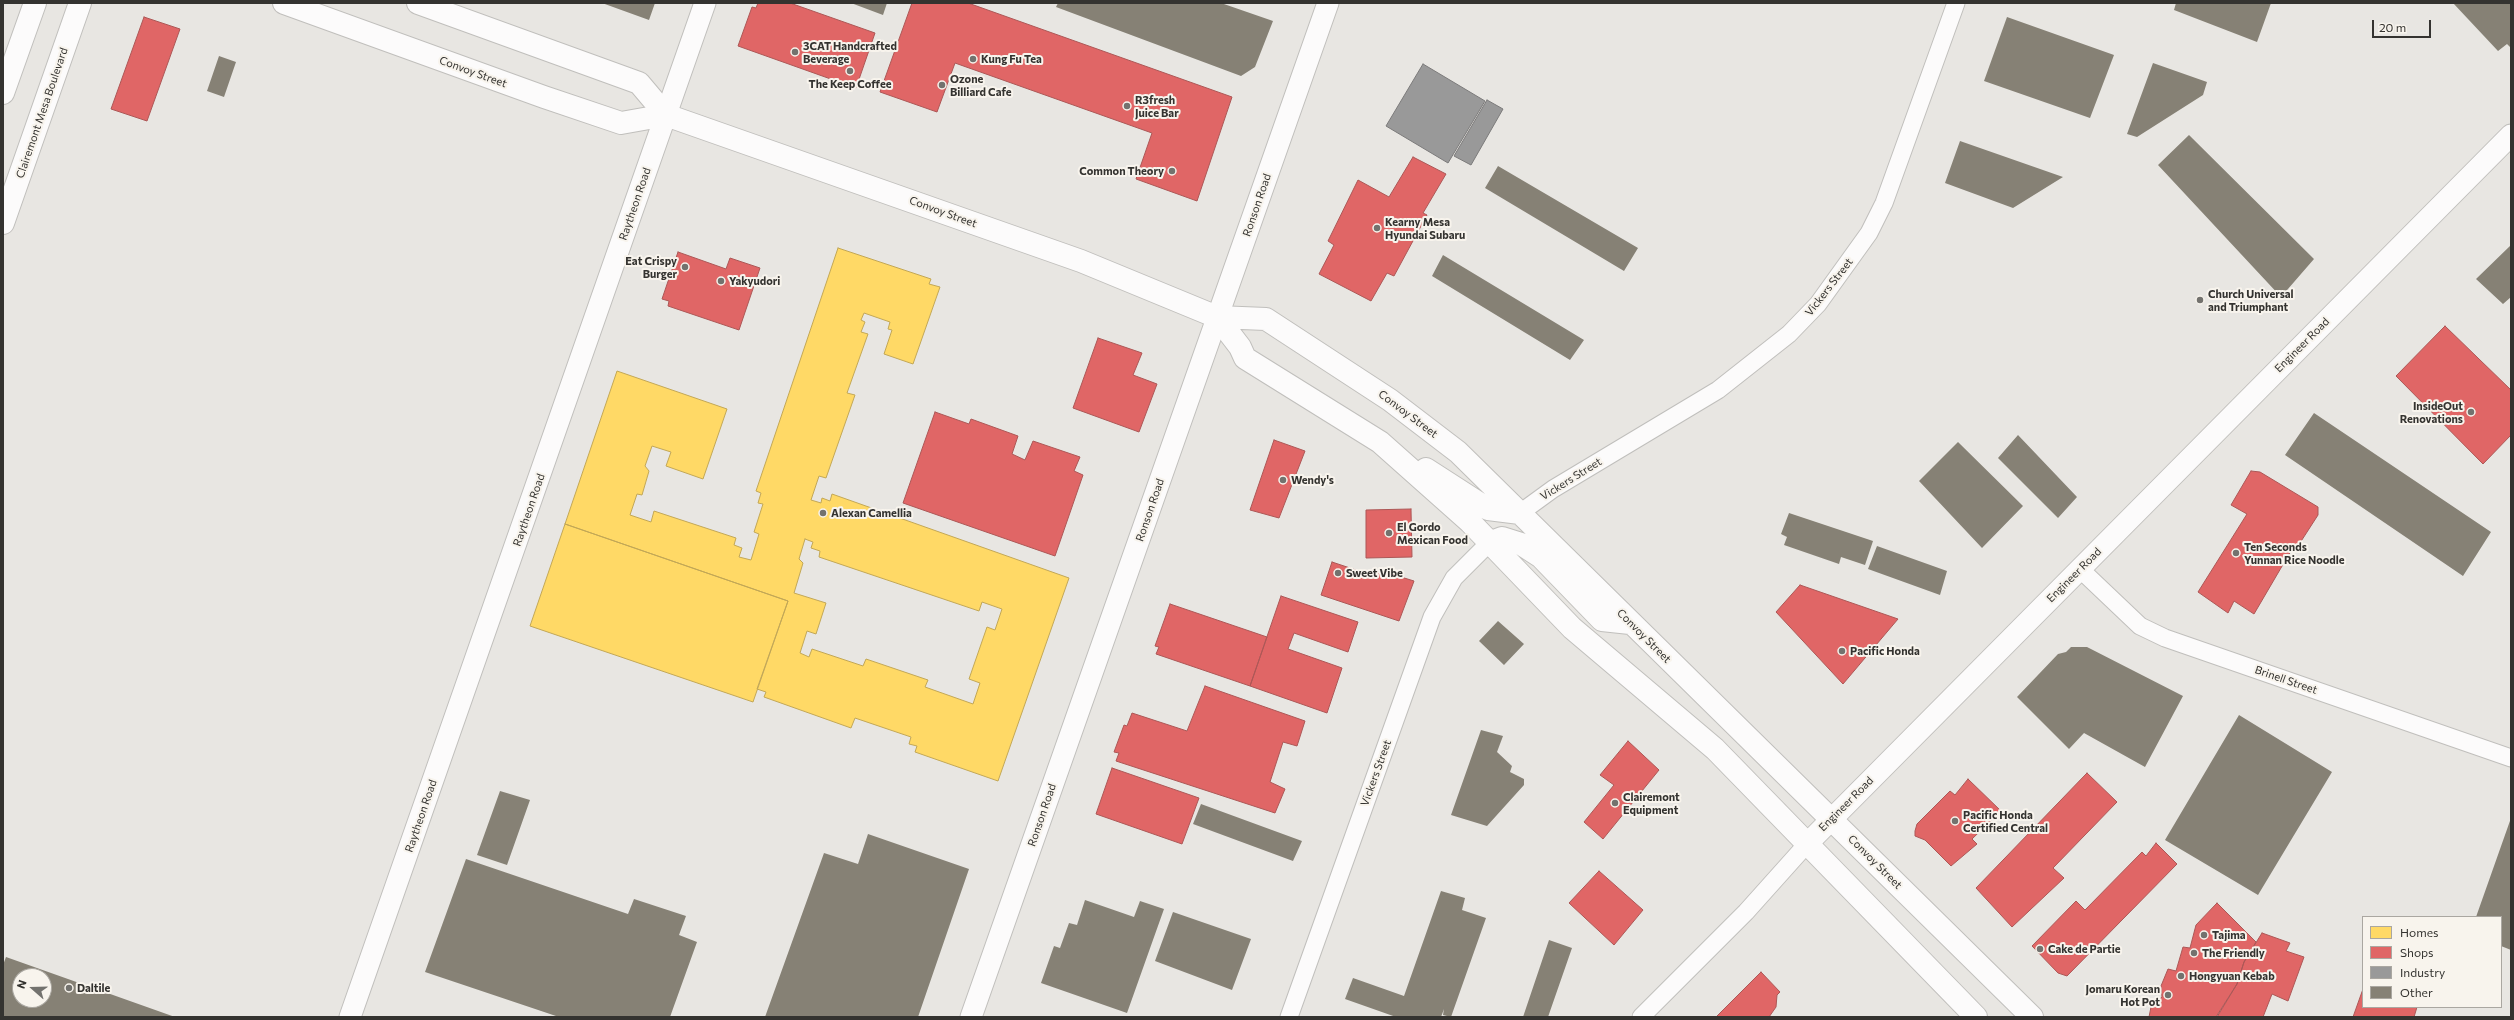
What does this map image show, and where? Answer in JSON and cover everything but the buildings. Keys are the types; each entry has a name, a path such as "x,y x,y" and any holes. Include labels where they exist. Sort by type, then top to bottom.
{"main road":[{"path":"3,93 35,3"},
{"name":"Clairemont Mesa Boulevard","path":"3,223 80,3"},
{"name":"Convoy Street","path":"284,3 544,97 621,123 666,115 1081,261 1217,317 1266,319 1421,422 1458,452 1798,788 1832,818 2032,1017"},
{"path":"418,3 639,83 666,115"},
{"path":"1217,317 1240,347 1245,358 1488,508 1520,513"},
{"path":"1380,442 1470,522 1572,628 1715,749 1976,1017"},
{"path":"1489,543 1502,538 1521,544 1541,557 1602,620 1630,623"}],"street":[{"name":"Raytheon Road","path":"350,1017 705,3"},
{"name":"Ronson Road","path":"971,1017 1328,3"},
{"name":"Vickers Street","path":"1520,513 1553,489 1718,390 1789,334 1818,304 1869,233 1884,203 1956,3"},
{"name":"Engineer Road","path":"1641,1017 1746,912 1806,844 2511,135"},
{"name":"Vickers Street","path":"1290,1017 1432,617 1454,578 1489,543"},
{"name":"Brinell Street","path":"2080,569 2140,626 2165,638 2511,758"}],"place":[{"name":"3CAT Handcrafted Beverage","path":"795,52"},
{"name":"Kung Fu Tea","path":"973,59"},
{"name":"The Keep Coffee","path":"850,71"},
{"name":"Ozone Billiard Cafe","path":"942,85"},
{"name":"R3fresh Juice Bar","path":"1127,106"},
{"name":"Common Theory","path":"1172,171"},
{"name":"Kearny Mesa Hyundai Subaru","path":"1377,228"},
{"name":"Eat Crispy Burger","path":"685,267"},
{"name":"Yakyudori","path":"721,281"},
{"name":"Church Universal and Triumphant","path":"2200,300"},
{"name":"InsideOut Renovations","path":"2471,412"},
{"name":"Wendy's","path":"1283,480"},
{"name":"Alexan Camellia","path":"823,513"},
{"name":"El Gordo Mexican Food","path":"1389,533"},
{"name":"Ten Seconds Yunnan Rice Noodle","path":"2236,553"},
{"name":"Sweet Vibe","path":"1338,573"},
{"name":"Pacific Honda","path":"1842,651"},
{"name":"Clairemont Equipment","path":"1615,803"},
{"name":"Pacific Honda Certified Central","path":"1955,821"},
{"name":"Tajima","path":"2204,935"},
{"name":"Cake de Partie","path":"2040,949"},
{"name":"The Friendly","path":"2194,953"},
{"name":"Hongyuan Kebab","path":"2181,976"},
{"name":"Daltile","path":"69,988"},
{"name":"Jomaru Korean Hot Pot","path":"2168,995"}]}
